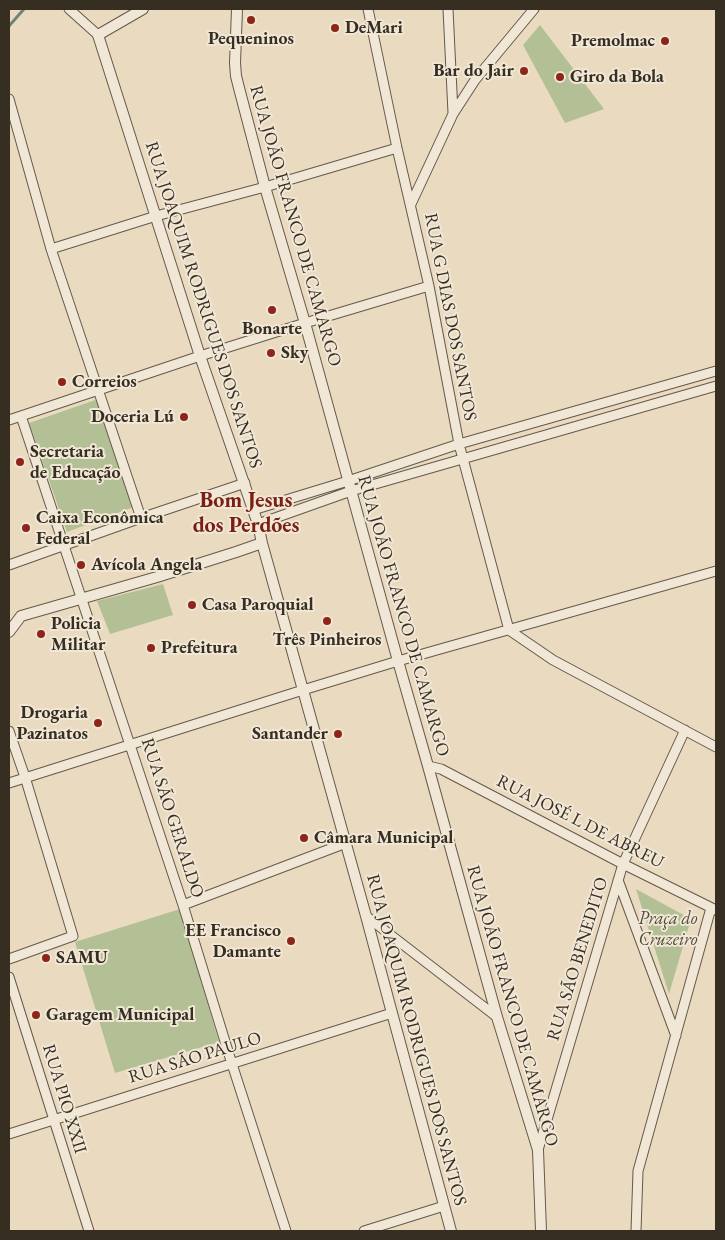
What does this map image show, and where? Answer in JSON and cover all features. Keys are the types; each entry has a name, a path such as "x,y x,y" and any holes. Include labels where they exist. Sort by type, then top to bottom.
{"street":[{"path":"69,9 98,35 143,9"},
{"name":"RUA JOÃO FRANCO DE CAMARGO","path":"237,9 236,76 497,1017 538,1150 541,1231"},
{"name":"RUA G DIAS DOS SANTOS","path":"368,9 397,148 429,286 459,444 509,630"},
{"path":"448,9 453,114"},
{"path":"411,204 453,114 475,80 534,9"},
{"name":"RUA JOAQUIM RODRIGUES DOS SANTOS","path":"98,35 200,356 254,510 451,1231"},
{"path":"9,99 51,249 141,518"},
{"path":"51,249 156,216 266,187 397,148"},
{"path":"9,420 200,356 429,286"},
{"path":"258,524 459,444 716,371"},
{"path":"254,510 463,458 716,388"},
{"name":"RUA SÃO GERALDO","path":"21,416 131,744 286,1231"},
{"path":"9,565 245,483"},
{"path":"9,621 157,577 262,542"},
{"path":"9,783 398,661 716,571"},
{"path":"9,632 21,616"},
{"path":"509,630 553,660 716,747"},
{"name":"RUA SÃO BENEDITO","path":"538,1150 623,864 685,730"},
{"path":"9,731 74,936 9,959"},
{"name":"RUA JOSÉ L DE ABREU","path":"428,766 442,769 623,864 714,909"},
{"path":"183,905 346,843"},
{"path":"618,880 676,1036"},
{"path":"636,1231 638,1172 714,909"},
{"path":"366,916 497,1017"},
{"name":"RUA PIO XXII","path":"9,977 89,1231"},
{"name":"RUA SÃO PAULO","path":"9,1134 392,1014"},
{"path":"364,1231 444,1206"}],"green space":[{"name":"Giro da Bola","path":"540,25 604,109 565,123 523,45"},
{"path":"101,398 134,507 67,532 29,423"},
{"path":"163,584 173,615 110,634 97,601"},
{"name":"Praça do Cruzeiro","path":"636,889 691,919 669,994"},
{"path":"180,909 219,1042 115,1073 75,942"}],"waterway":[{"path":"9,26 24,9"}],"place":[{"name":"Pequeninos","path":"251,20"},
{"name":"DeMari","path":"335,28"},
{"name":"Premolmac","path":"665,41"},
{"name":"Bar do Jair","path":"524,71"},
{"name":"Giro da Bola","path":"560,77"},
{"name":"Bonarte","path":"272,310"},
{"name":"Sky","path":"271,353"},
{"name":"Correios","path":"62,382"},
{"name":"Doceria Lú","path":"184,417"},
{"name":"Secretaria de Educação","path":"20,462"},
{"name":"Caixa Econômica Federal","path":"26,528"},
{"name":"Avícola Angela","path":"81,565"},
{"name":"Casa Paroquial","path":"192,605"},
{"name":"Três Pinheiros","path":"327,621"},
{"name":"Policia Militar","path":"41,634"},
{"name":"Prefeitura","path":"151,648"},
{"name":"Drogaria Pazinatos","path":"98,723"},
{"name":"Santander","path":"338,734"},
{"name":"Câmara Municipal","path":"304,838"},
{"name":"EE Francisco Damante","path":"291,941"},
{"name":"SAMU","path":"46,958"},
{"name":"Garagem Municipal","path":"36,1015"}],"district":[{"name":"Bom Jesus dos Perdões","path":"246,514"}]}
